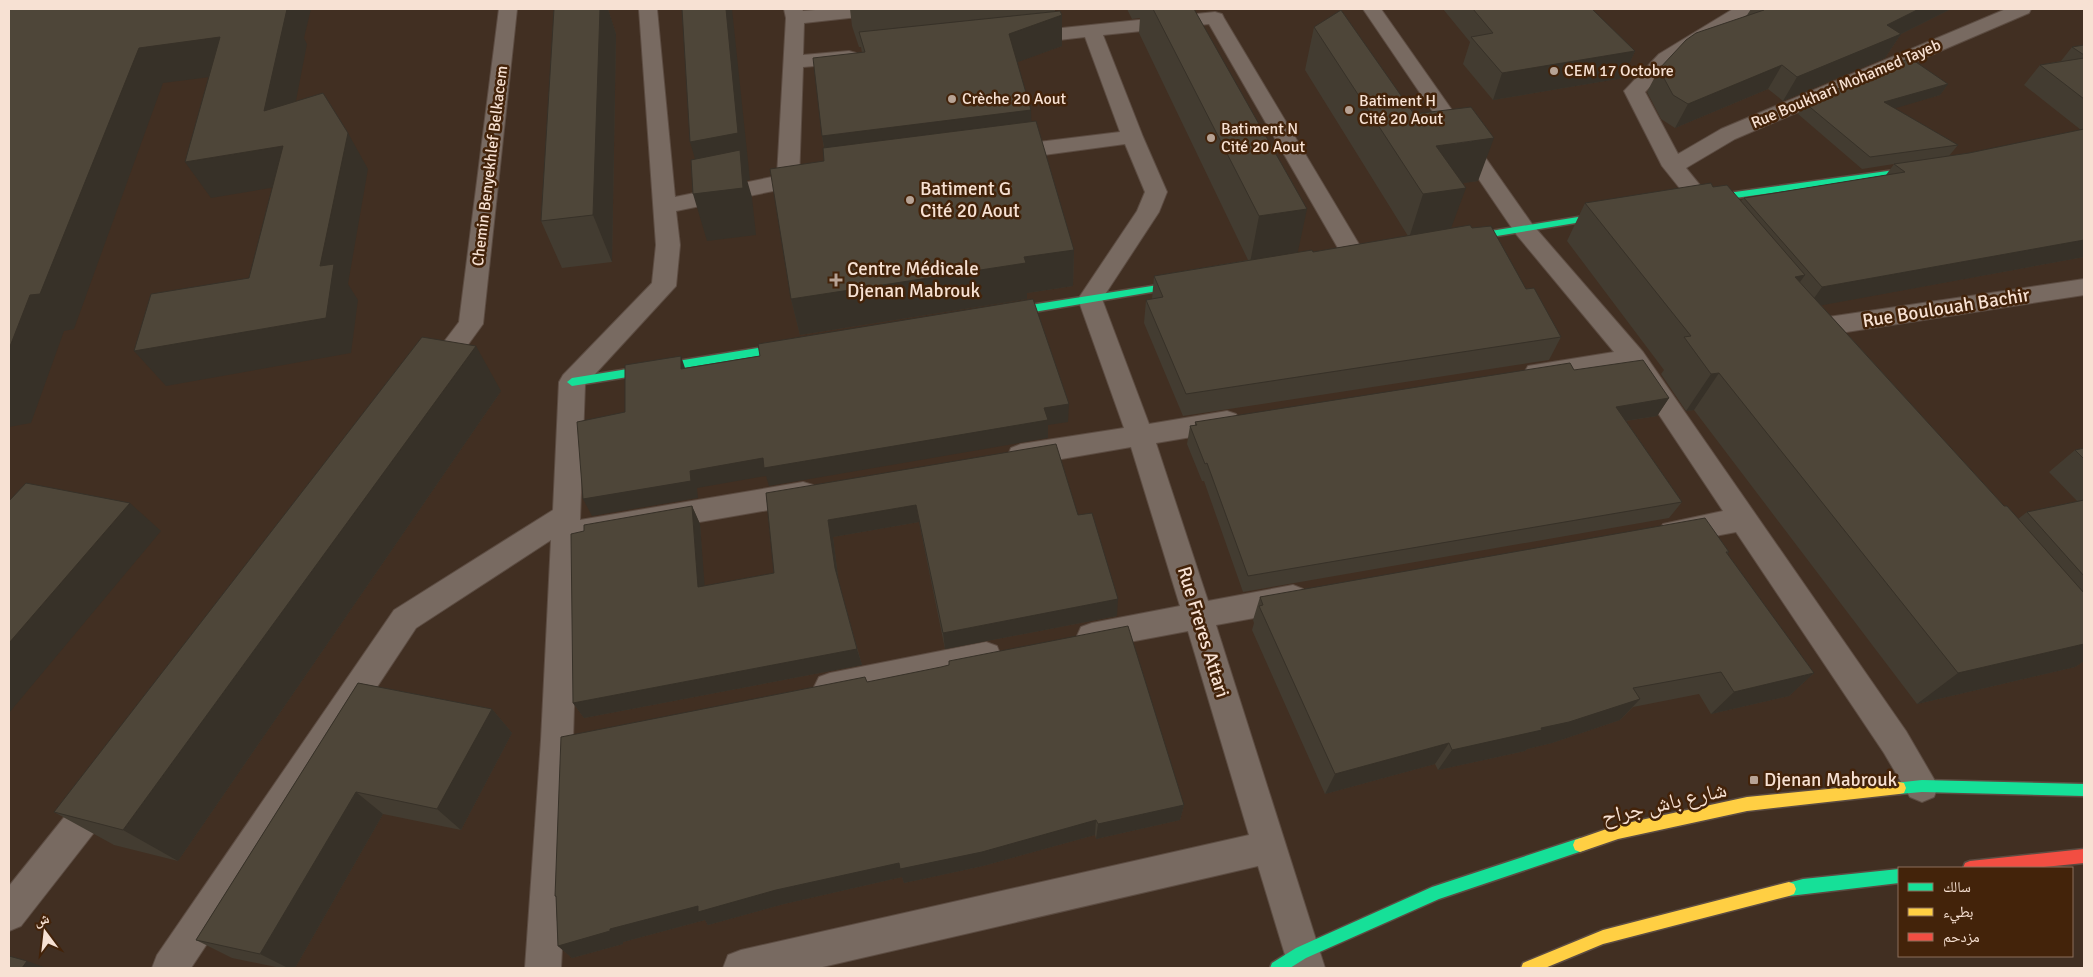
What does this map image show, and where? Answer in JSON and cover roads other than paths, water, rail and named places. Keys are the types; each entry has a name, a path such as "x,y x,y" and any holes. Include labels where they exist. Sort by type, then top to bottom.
{"main road":[{"path":"1696,201 1934,168"},
{"path":"1448,241 1622,213"},
{"path":"983,316 1198,281"},
{"path":"572,382 807,344"},
{"name":"شارع باش جراح","path":"1295,963 1437,892 1618,832 1746,804 1922,786 2084,790"},
{"path":"1980,867 2084,856"},
{"path":"1528,968 1603,936 1803,886 1898,876"}],"street":[{"name":"Chemin Benyekhlef Belkacem","path":"417,394 471,324 508,9"},
{"path":"543,968 557,740 572,382 664,286 668,245 648,9"},
{"path":"664,206 798,180 793,62 794,14 876,9"},
{"path":"1372,9 1524,229 1634,358 1889,734 1922,786"},
{"path":"1726,230 1696,201 1672,166 1634,91 1666,58 1746,9"},
{"name":"Rue Boukhari Mohamed Tayeb","path":"1672,166 1728,134 2022,9"},
{"path":"1002,41 1216,18 1354,256"},
{"path":"1090,299 1148,212 1156,192 1132,138 1092,31"},
{"path":"793,62 863,55"},
{"path":"984,156 1132,138"},
{"name":"Rue Boulouah Bachir","path":"1827,351 1801,321 2084,287"},
{"name":"Rue Freres Attari","path":"1090,299 1140,435 1198,615 1268,847 1295,963"},
{"path":"1516,376 1634,358"},
{"path":"994,460 1249,418"},
{"path":"170,968 405,619 566,525 828,489"},
{"path":"1646,536 1743,519"},
{"path":"1062,641 1315,594"},
{"path":"800,693 1014,651"},
{"path":"557,740 586,735"},
{"path":"9,914 118,774"},
{"path":"741,968 1268,847"}],"place":[{"name":"CEM 17 Octobre","path":"1554,71"},
{"name":"Crèche 20 Aout","path":"952,99"},
{"name":"Batiment H Cité 20 Aout","path":"1349,110"},
{"name":"Batiment N Cité 20 Aout","path":"1211,138"},
{"name":"Batiment G Cité 20 Aout","path":"910,200"},
{"name":"Centre Médicale Djenan Mabrouk","path":"836,280"},
{"name":"Djenan Mabrouk","path":"1754,780"}]}
